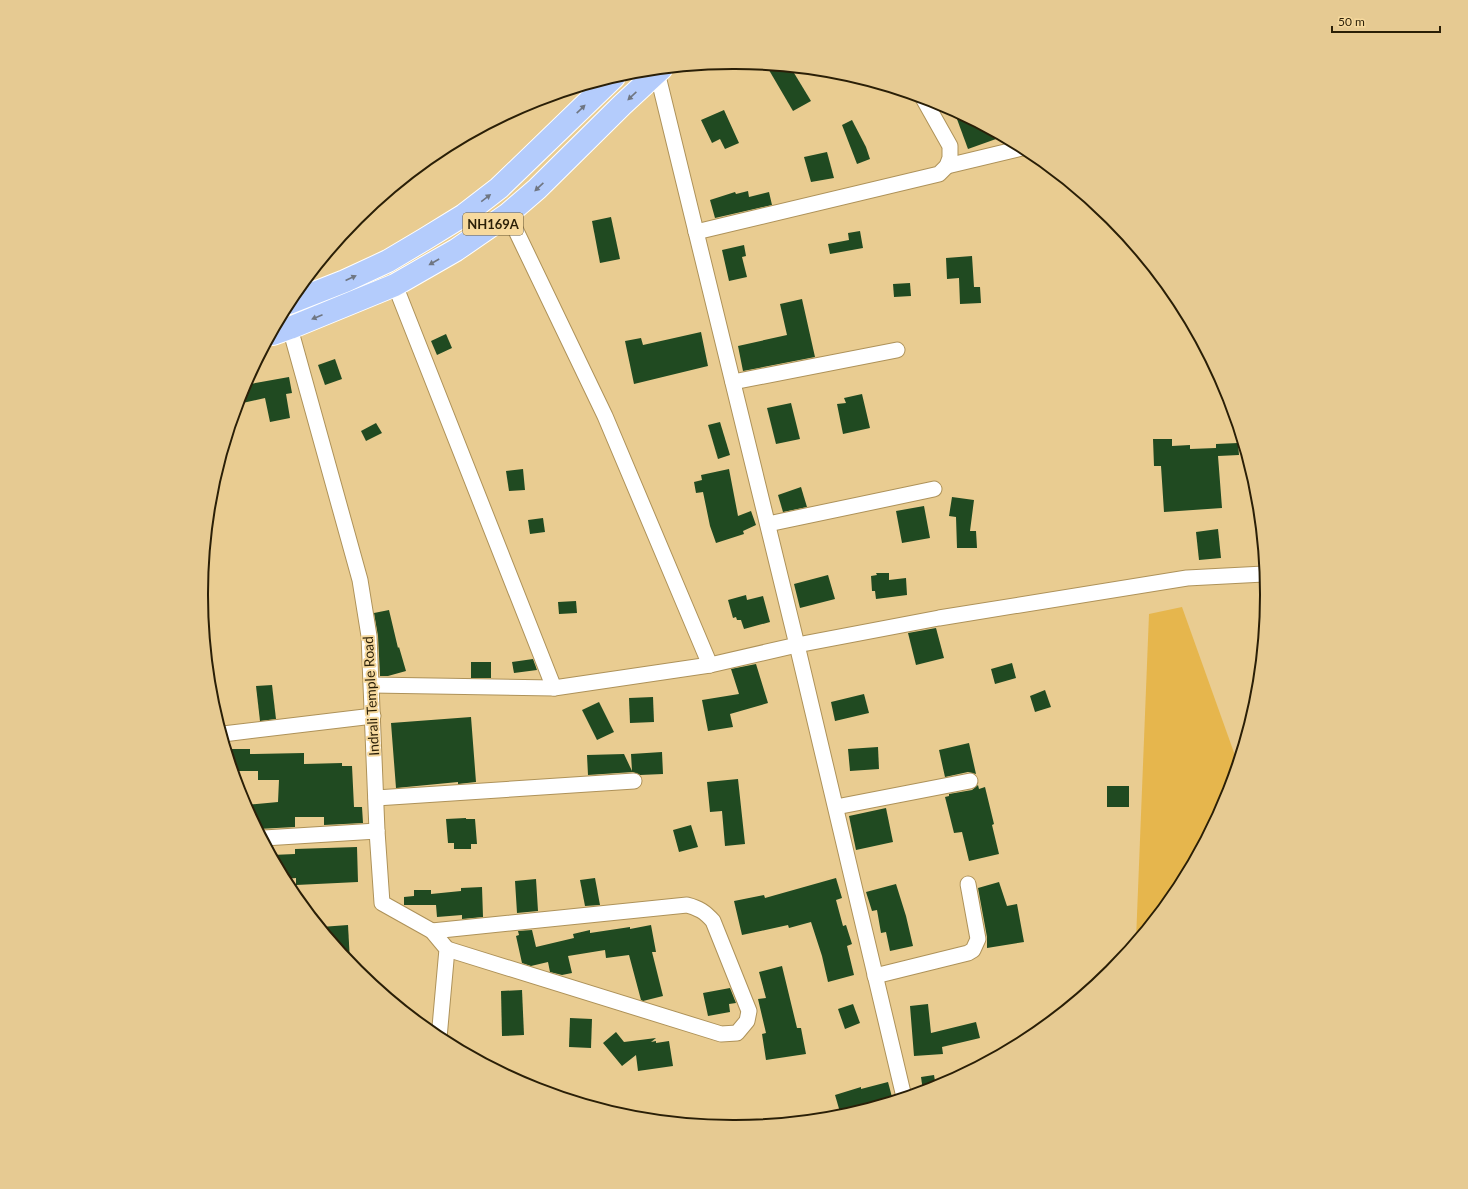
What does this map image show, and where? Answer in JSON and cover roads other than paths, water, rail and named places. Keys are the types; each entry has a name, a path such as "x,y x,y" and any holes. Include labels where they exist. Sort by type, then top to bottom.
{"highway":[{"name":"NH169A","path":"281,331 395,285 456,250 508,214 537,189 655,75"},
{"name":"NH169A","path":"300,299 345,281 388,261 464,215 499,188 606,85"},
{"path":"442,229 456,250"}],"street":[{"path":"660,74 696,232 768,524 903,1092"},
{"path":"696,232 939,174 947,166 950,158 950,146 928,106"},
{"path":"947,166 1014,150"},
{"path":"508,214 605,416 710,665"},
{"path":"395,285 554,688"},
{"name":"Indrali Temple Road","path":"281,331 360,580 369,636 377,831 382,903 432,931 447,949"},
{"path":"733,382 897,350"},
{"path":"768,524 934,489"},
{"path":"372,685 554,688 710,665 797,645 939,618 1187,578 1259,574"},
{"path":"227,734 373,716"},
{"path":"836,807 970,781"},
{"path":"376,798 634,782"},
{"path":"269,838 377,831"},
{"path":"876,976 968,953 973,950 978,939 968,884"},
{"path":"432,931 687,905 692,906 705,912 713,921 749,1011 748,1021 736,1033 721,1034 447,949 440,1029"}]}
